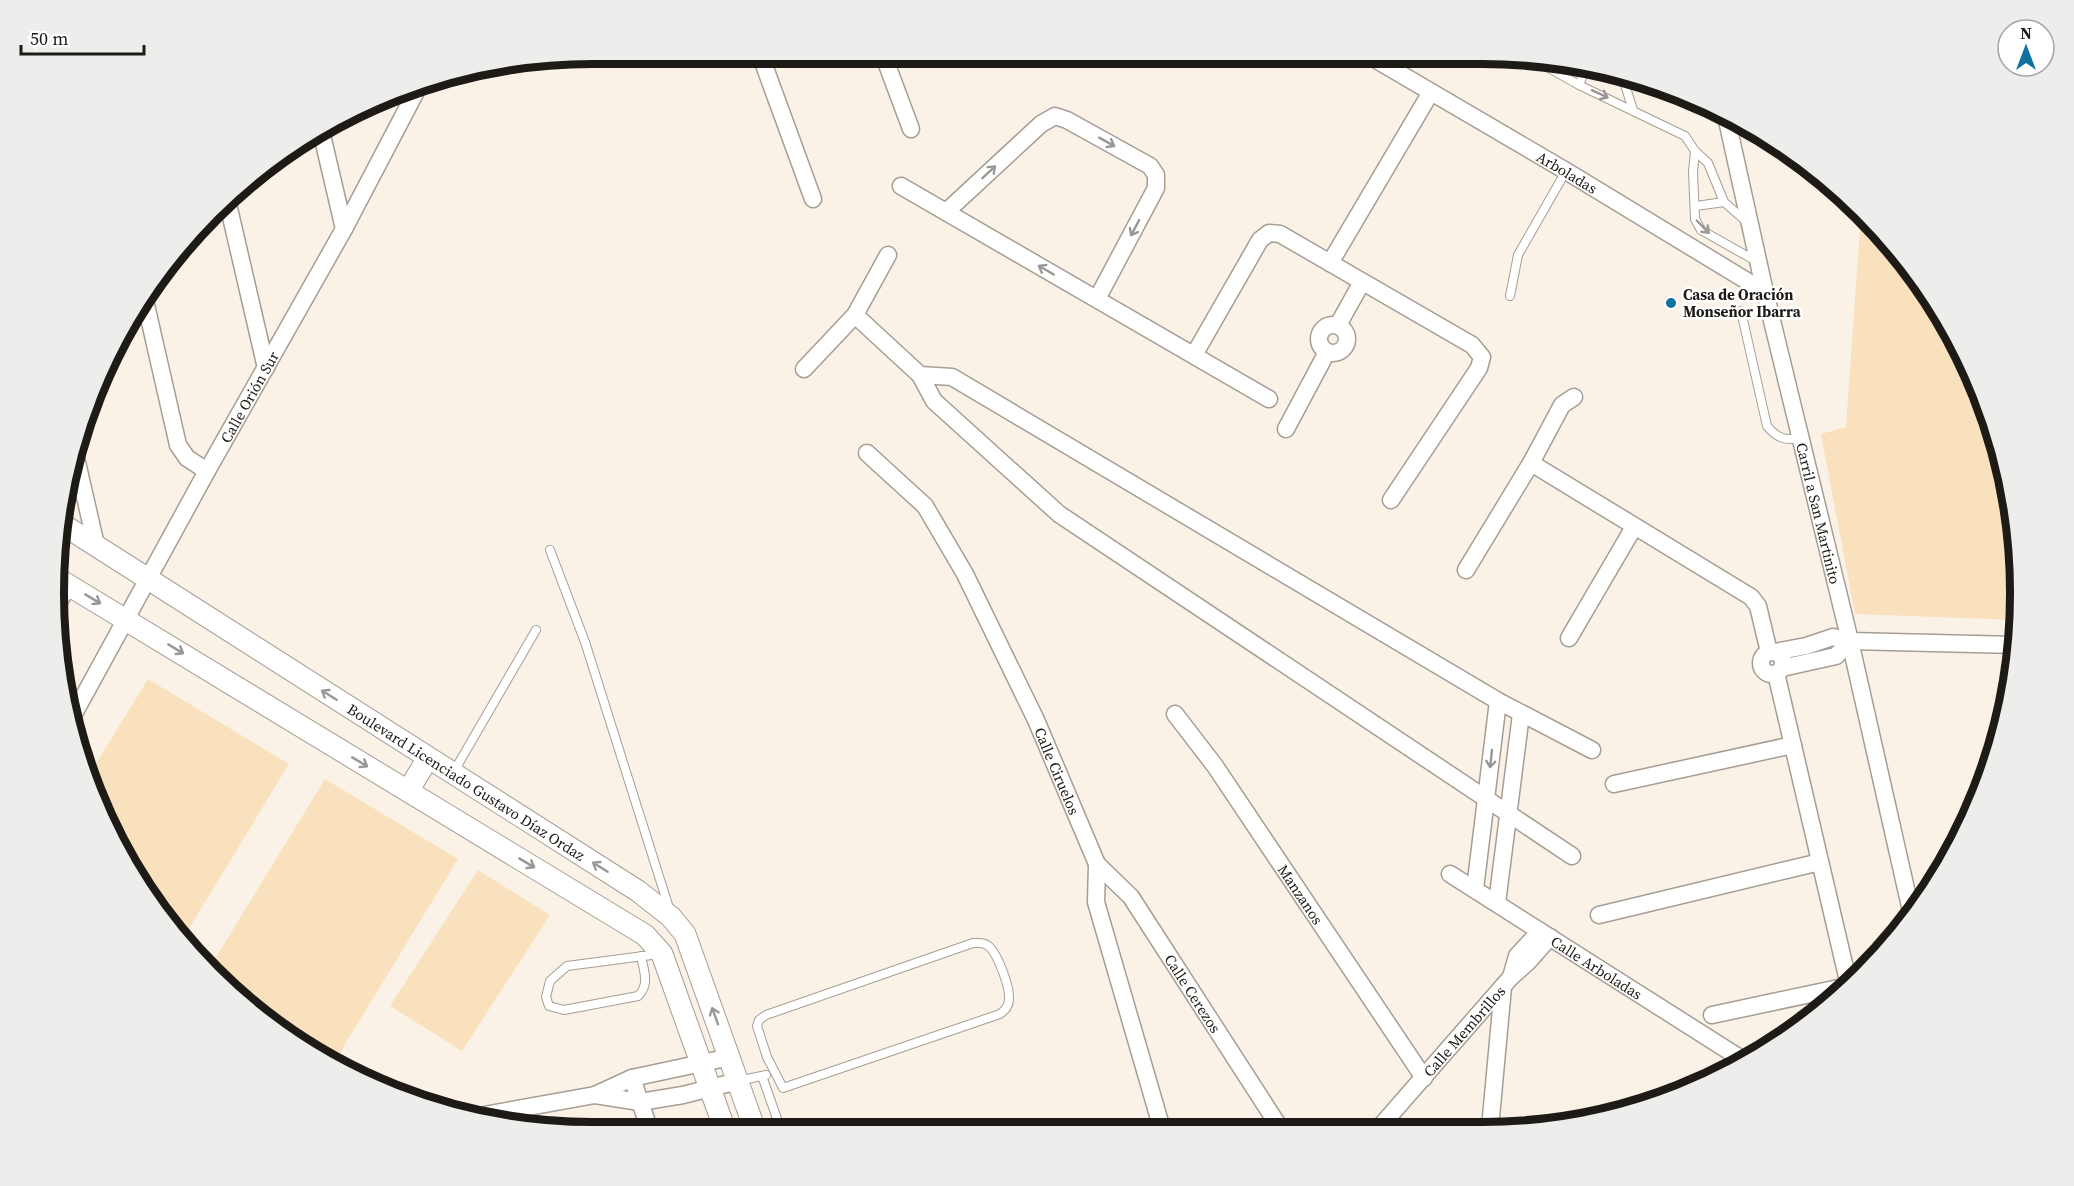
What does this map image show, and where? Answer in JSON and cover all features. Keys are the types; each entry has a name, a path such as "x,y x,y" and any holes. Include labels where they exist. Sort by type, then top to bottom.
{"street":[{"path":"764,64 813,200"},
{"path":"888,64 911,129"},
{"name":"Arboladas","path":"1383,64 1566,171 1765,292"},
{"path":"1330,263 1431,92"},
{"name":"Calle Orión Sur","path":"77,707 344,229 412,97"},
{"path":"946,212 1041,124 1054,116 1067,120 1150,166 1156,175 1156,188 1097,299"},
{"name":"Carril a San Martinito","path":"1728,126 1758,262 1850,641 1909,902"},
{"path":"323,139 344,229"},
{"path":"901,186 1269,399"},
{"path":"229,210 266,368"},
{"path":"1194,356 1260,240 1269,233 1280,234 1472,345 1482,357 1479,368 1391,500"},
{"path":"804,369 855,315 888,255"},
{"path":"1286,429 1327,352 1341,351 1347,344 1346,331 1338,325 1362,282"},
{"path":"147,310 178,446 187,458 207,471"},
{"path":"855,315 920,375 934,401 1059,514 1572,856"},
{"path":"920,375 952,377 1498,701 1592,750"},
{"path":"1466,570 1531,464 1562,405 1574,398"},
{"name":"Calle Ciruelos","path":"867,453 925,506 965,574 1036,720 1097,864 1096,902 1160,1122"},
{"path":"1531,464 1751,597 1758,606 1772,652"},
{"path":"79,472 96,545"},
{"path":"1569,638 1634,527"},
{"name":"Boulevard Licenciado Gustavo Díaz Ordaz","path":"69,528 638,891 671,917 685,934 752,1122"},
{"path":"64,590 126,619 645,935 651,955 703,1063 722,1122"},
{"path":"1850,641 1836,656 1770,674 1762,666 1764,656 1772,652 1833,638 1850,641 2007,645"},
{"path":"1779,671 1793,745 1846,975"},
{"path":"1475,889 1498,701"},
{"name":"Manzanos","path":"1175,714 1215,766 1424,1078"},
{"path":"1497,903 1510,815 1521,714"},
{"path":"1614,784 1793,745"},
{"path":"408,791 428,758"},
{"path":"1599,915 1820,862"},
{"name":"Calle Cerezos","path":"1097,864 1131,897 1276,1122"},
{"name":"Calle Arboladas","path":"1450,874 1736,1056"},
{"name":"Calle Membrillos","path":"1384,1122 1507,982 1520,971 1545,934"},
{"path":"1491,1121 1507,982"},
{"path":"1712,1015 1830,989"},
{"path":"498,1112 595,1095 632,1078 730,1057"},
{"path":"632,1078 647,1122"},
{"path":"595,1095 640,1102 738,1082"}],"lane":[{"path":"1551,69 1685,136 1695,151 1708,163 1724,202 1750,224"},
{"path":"1579,85 1583,75"},
{"path":"1625,85 1633,110"},
{"path":"1695,151 1695,219 1701,230 1758,262"},
{"path":"1510,296 1518,255 1566,171"},
{"path":"1695,206 1724,202"},
{"path":"1741,311 1767,426 1774,434 1786,441 1800,438"},
{"path":"550,550 585,642 671,917"},
{"path":"453,774 536,630"},
{"path":"973,943 989,946 994,953 1009,989 1010,1001 1006,1010 1000,1014 783,1088 774,1073 757,1026 759,1020 766,1015 973,943"},
{"path":"651,955 644,990 638,996 564,1010 549,1006 546,997 550,981 567,966 651,955"},
{"path":"738,1082 774,1073"},
{"path":"762,1076 778,1122"}],"shaded area":[{"path":"1860,225 1900,271 1920,299 1955,359 1969,391 1991,456 2005,524 2010,593 2008,620 1855,614 1821,434 1846,427"},
{"path":"148,679 289,764 187,931 154,887 135,857 119,827 94,766"},
{"path":"325,779 458,859 338,1056 271,1012 214,961"},
{"path":"478,870 550,915 462,1051 390,1006"}],"place":[{"name":"Casa de Oración Monseñor Ibarra","path":"1671,303"}]}
